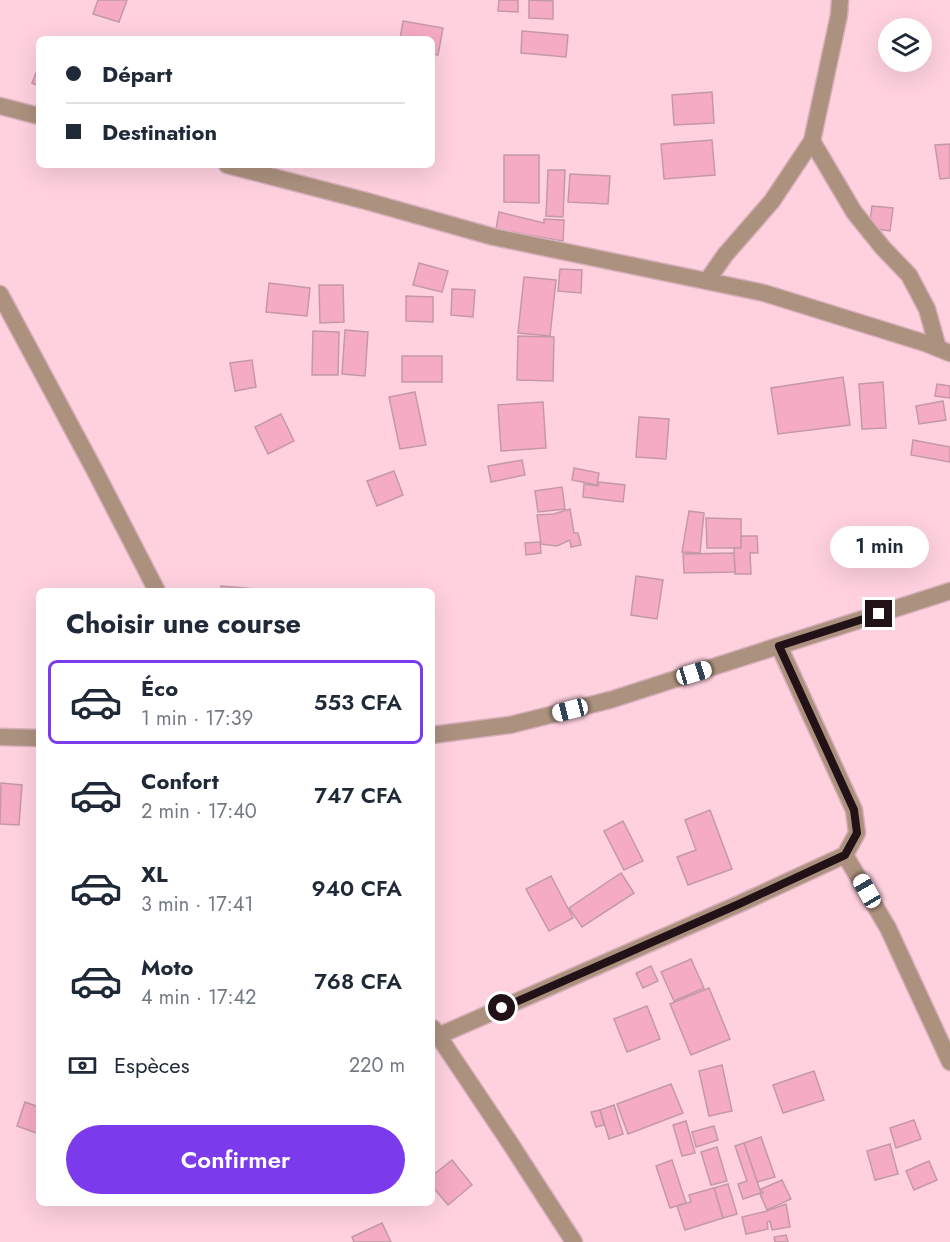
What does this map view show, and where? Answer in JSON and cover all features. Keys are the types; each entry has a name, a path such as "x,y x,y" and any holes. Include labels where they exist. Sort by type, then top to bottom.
{"street":[{"path":"707,281 725,255 772,201 812,141 839,15 840,0"},
{"path":"0,106 36,115"},
{"path":"812,141 854,212 882,248 909,275 927,309 944,350"},
{"path":"239,168 494,237 764,293 944,350"},
{"path":"0,294 155,588"},
{"path":"435,735 510,725 599,703 950,591"},
{"path":"574,1242 435,1032 739,904 845,855 857,833 854,810 779,646"},
{"path":"0,737 36,738"},
{"path":"845,855 888,928 950,1062"}],"building":[{"path":"98,0 127,0 119,22 93,14"},
{"path":"499,0 518,0 518,12 498,11"},
{"path":"529,0 553,1 553,19 529,18"},
{"path":"403,21 443,28 438,55 435,54 435,36 400,36"},
{"path":"522,31 568,35 566,57 521,53"},
{"path":"36,73 36,85 32,83"},
{"path":"712,92 714,123 674,125 672,95"},
{"path":"712,140 715,175 664,179 661,144"},
{"path":"950,144 950,178 940,179 935,145"},
{"path":"504,155 539,155 539,203 504,202"},
{"path":"548,170 565,170 563,217 546,216"},
{"path":"570,174 610,176 608,204 568,202"},
{"path":"872,206 893,208 890,231 869,228"},
{"path":"499,212 544,223 544,219 564,220 563,241 496,229"},
{"path":"419,263 448,271 442,292 413,285"},
{"path":"560,269 582,270 581,293 558,291"},
{"path":"524,277 556,280 550,336 518,333"},
{"path":"269,283 310,288 307,316 266,312"},
{"path":"319,285 343,285 344,322 320,323"},
{"path":"452,289 475,290 473,317 451,315"},
{"path":"406,296 433,297 433,322 406,321"},
{"path":"345,330 368,332 365,376 342,374"},
{"path":"313,331 339,332 338,375 312,375"},
{"path":"518,336 554,337 553,381 517,380"},
{"path":"402,356 442,356 442,382 402,382"},
{"path":"252,360 256,387 235,391 230,363"},
{"path":"843,377 850,425 778,434 771,388"},
{"path":"883,382 886,428 862,429 859,384"},
{"path":"937,384 950,386 950,398 935,396"},
{"path":"415,392 426,445 400,449 389,397"},
{"path":"943,401 946,420 919,424 916,406"},
{"path":"543,402 546,448 501,451 498,405"},
{"path":"281,414 294,441 268,454 255,427"},
{"path":"639,417 669,419 666,459 636,457"},
{"path":"913,440 950,447 950,462 911,455"},
{"path":"522,460 525,475 491,482 488,466"},
{"path":"574,468 599,473 597,485 572,480"},
{"path":"394,471 403,495 377,506 367,481"},
{"path":"599,482 625,485 623,502 583,497 584,484 598,486"},
{"path":"562,487 565,509 538,512 535,491"},
{"path":"570,509 574,533 578,533 581,545 571,547 570,540 557,546 541,544 537,515 554,514"},
{"path":"689,511 704,513 700,553 682,552"},
{"path":"706,518 741,519 741,548 707,548"},
{"path":"741,536 757,536 758,553 750,553 751,574 735,574 734,548 741,548"},
{"path":"540,542 541,553 526,555 525,543"},
{"path":"734,553 735,572 684,573 683,554"},
{"path":"636,576 663,580 657,619 631,615"},
{"path":"221,586 244,588 221,588"},
{"path":"1,783 22,785 19,825 0,824"},
{"path":"710,810 732,869 688,885 677,857 696,850 685,820"},
{"path":"623,821 643,861 624,870 604,831"},
{"path":"621,873 634,893 582,927 569,908"},
{"path":"551,876 573,918 549,931 526,889"},
{"path":"691,959 704,988 674,1001 661,972"},
{"path":"651,966 658,981 643,988 636,973"},
{"path":"709,988 730,1039 691,1055 670,1004"},
{"path":"647,1006 660,1039 627,1052 614,1019"},
{"path":"722,1065 732,1111 709,1116 699,1071"},
{"path":"814,1071 824,1100 783,1113 773,1085"},
{"path":"671,1084 683,1113 628,1134 617,1104"},
{"path":"25,1102 36,1106 36,1133 17,1126"},
{"path":"614,1105 623,1134 609,1139 600,1110"},
{"path":"600,1110 604,1125 596,1127 591,1112"},
{"path":"914,1120 921,1139 896,1148 890,1128"},
{"path":"686,1121 695,1153 682,1156 673,1125"},
{"path":"714,1126 718,1140 696,1147 692,1132"},
{"path":"761,1137 775,1177 757,1182 744,1143"},
{"path":"744,1143 761,1193 743,1199 738,1184 747,1181 735,1146"},
{"path":"890,1144 898,1174 875,1180 867,1151"},
{"path":"717,1147 727,1181 711,1185 701,1152"},
{"path":"452,1160 472,1185 448,1205 435,1190 435,1174"},
{"path":"672,1160 686,1203 670,1208 656,1166"},
{"path":"929,1161 937,1180 914,1190 906,1171"},
{"path":"782,1180 791,1199 767,1210 760,1194 763,1193 761,1189"},
{"path":"728,1184 737,1214 723,1218 714,1188"},
{"path":"714,1188 723,1218 685,1230 677,1206 691,1202 689,1195"},
{"path":"786,1204 790,1227 772,1230 770,1221 767,1222 768,1229 746,1234 742,1217"},
{"path":"382,1223 391,1242 354,1242 352,1237"},
{"path":"786,1235 788,1242 775,1242 774,1237"}],"route":[{"path":"502,1008 845,855 857,833 854,810 779,646 879,614"}]}
